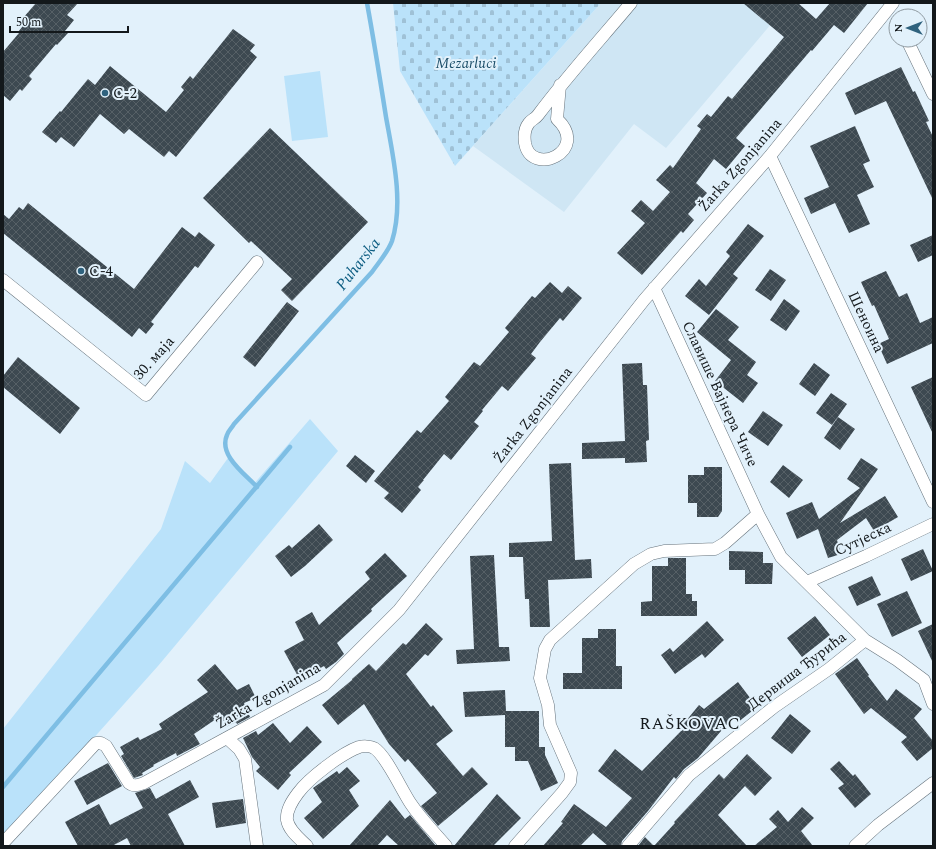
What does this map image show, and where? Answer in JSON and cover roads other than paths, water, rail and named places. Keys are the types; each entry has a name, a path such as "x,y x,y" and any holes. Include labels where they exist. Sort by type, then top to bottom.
{"street":[{"path":"560,85 557,119 563,125 567,135 567,144 561,153 552,159 543,160 532,156 526,148 524,134 529,123 536,118 560,85 591,52 631,3"},
{"name":"Žarka Zgonjanina","path":"3,843 96,744 101,743 106,746 129,784 132,786 137,786 324,685 399,610 654,288 770,156 888,14"},
{"path":"911,48 933,94"},
{"name":"Шеноина","path":"770,156 933,502"},
{"name":"30. маја","path":"3,280 146,395 257,262"},
{"name":"Славише Вајнера Чиче","path":"654,288 758,514 781,557 865,640 928,678 933,704"},
{"path":"515,846 570,782 571,773 550,725 548,705 540,678 545,649 550,640 634,564 651,554 664,551 715,549 758,514"},
{"name":"Сутјеска","path":"807,582 933,524"},
{"name":"Дервиша Ђурића","path":"628,846 689,775 774,707 829,669 865,640"},
{"path":"228,738 239,749 245,759 257,846"},
{"path":"307,846 291,830 287,813 291,804 299,791 316,776 341,756 360,747 374,748 382,756 411,804 446,846"},
{"path":"855,846 878,825 933,783"}],"waterway":[{"name":"Puharska","path":"257,487 229,457 225,442 228,432 372,272 386,253 392,241 397,211 396,179 367,3"},
{"path":"3,787 290,447"}],"place":[{"name":"C-2","path":"105,93"},
{"name":"C-4","path":"81,271"}],"district":[{"name":"RAŠKOVAC","path":"690,724"}],"park label":[{"name":"Mezarluci","path":"466,63"}]}
